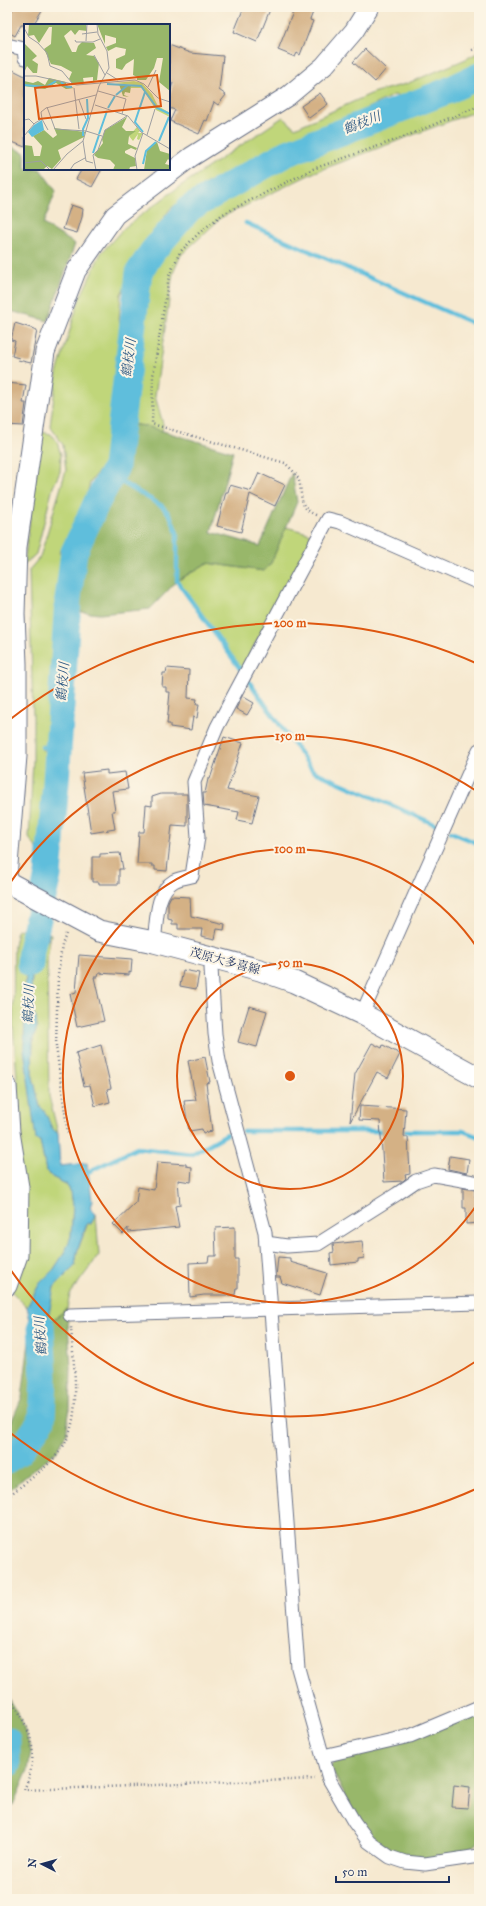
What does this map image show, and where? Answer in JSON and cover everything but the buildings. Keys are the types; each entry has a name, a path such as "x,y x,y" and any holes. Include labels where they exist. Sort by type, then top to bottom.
{"main road":[{"path":"171,167 191,157 288,96 324,66 354,30 369,7"},
{"path":"7,877 16,756 17,664 11,614 17,547 45,352 76,271 115,215 168,170"},
{"name":"茂原大多喜線","path":"15,886 65,922 212,957 260,970 294,982 362,1014 479,1078"},
{"path":"7,1086 10,1132 18,1187 18,1255 7,1286"}],"street":[{"path":"7,45 24,49"},
{"path":"154,942 160,899 174,881 192,876 198,836 194,782 217,727 328,519 340,522 479,583"},
{"path":"362,1014 479,750"},
{"path":"212,957 211,968 215,1034 219,1061 265,1232 298,1668 329,1779 354,1822 369,1842 390,1857 405,1862 425,1864 479,1856"},
{"path":"266,1243 287,1246 318,1244 416,1181 434,1175 479,1183"},
{"path":"70,1315 479,1303"},
{"path":"323,1756 410,1736 479,1707"}],"path":[{"path":"472,50 479,47"},
{"path":"328,519 309,512 304,505 298,478 285,463 152,424 153,376 169,276 180,252 200,232 223,214 314,169 401,138 479,106"},
{"path":"65,922 58,975 56,1046 68,1135"},
{"path":"7,1497 45,1466 61,1450 68,1439 73,1411 75,1383 70,1315"},
{"path":"7,1692 23,1718 32,1746 31,1772 24,1790 329,1779"}],"green space":[{"path":"479,52 479,72 477,74 412,100 394,95 269,156 232,171 226,177 208,182 170,209 160,223 147,250 121,294 119,320 121,326 117,365 120,378 111,451 104,464 90,483 81,518 59,553 66,560 56,667 59,671 53,747 42,745 42,750 53,751 47,849 46,858 43,857 29,838 33,760 33,717 29,570 40,557 66,470 63,445 50,426 57,373 79,300 101,253 124,228 176,189 283,117 295,128 375,92 406,84"},
{"path":"479,82 479,110 315,172 222,217 181,255 173,273 155,396 163,424 162,431 146,426 128,424 130,369 143,274 155,251 178,227 202,206 243,181"},
{"path":"7,144 24,152 24,170 41,170 56,191 43,224 75,244 48,321 7,310"},
{"path":"128,424 146,426 233,452 211,532 260,546 292,473 297,502 271,563 264,571 207,563 177,581 150,609 100,614 71,611 74,572 77,557 85,535 116,473 126,441"},
{"path":"41,432 51,434 57,442 61,455 60,472 53,487 36,554 24,565"},
{"path":"286,527 308,533 313,536 241,670 177,581 207,563 264,571 271,563"},
{"path":"27,929 24,1049 46,1171 52,1177 66,1184 71,1192 73,1205 71,1237 65,1252 54,1269 40,1283 27,1307 12,1292 18,1142 18,1091 13,1025 14,946 17,930"},
{"path":"49,933 51,934 47,959 49,1096 58,1133 53,1131 40,1108 32,1073 33,1039 37,1028 36,1017 30,1008 33,960 35,948 42,940 48,940"},
{"path":"7,1187 12,1189 13,1205 7,1259"},
{"path":"96,1214 99,1255 70,1294 67,1309 47,1324 54,1287 75,1266 77,1252 88,1223 91,1224"},
{"path":"67,1309 71,1368 70,1407 66,1434 57,1451 7,1492 7,1427 10,1425 22,1397 31,1327 40,1362 46,1361 47,1324"},
{"path":"7,1696 21,1719 31,1751 28,1770 7,1819"},
{"path":"479,1710 479,1842 460,1855 428,1858 402,1856 371,1838 358,1820 330,1766 337,1758"}],"water":[{"path":"39,928 49,933 48,940 42,940 35,948 33,960 30,1007 36,1017 37,1028 33,1039 32,1073 40,1107 45,1113 54,1131 58,1133 60,1166 87,1163 92,1200 90,1208 96,1214 91,1224 87,1223 77,1252 75,1266 54,1287 47,1324 46,1361 40,1363 27,1307 40,1283 54,1269 65,1252 71,1236 73,1205 71,1192 66,1184 52,1177 46,1171 40,1141 36,1140 24,1049 27,929"}],"waterway":[{"name":"鶴枝川","path":"30,964 31,950 48,875 56,782 68,599 74,552 97,502 116,467 139,272 153,251 190,208 285,154 447,91 479,76"},
{"path":"246,223 479,326"},
{"path":"111,476 162,506 170,515 177,533 177,581 241,670"},
{"path":"247,679 313,771 439,826"},
{"path":"42,747 58,748"},
{"path":"451,832 479,844"},
{"path":"243,1131 386,1131"},
{"path":"400,1131 463,1131 479,1137"},
{"path":"84,1174 137,1148 192,1154 227,1134"},
{"name":"鶴枝川","path":"7,1460 19,1452 42,1420 44,1377 41,1326"},
{"name":"鶴枝川","path":"7,1740 7,1765"}]}
